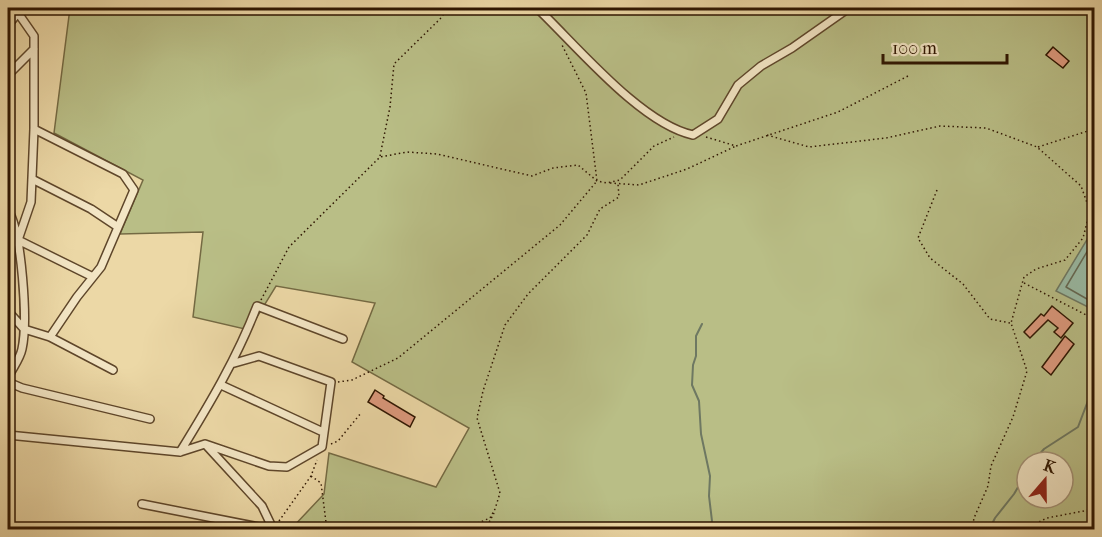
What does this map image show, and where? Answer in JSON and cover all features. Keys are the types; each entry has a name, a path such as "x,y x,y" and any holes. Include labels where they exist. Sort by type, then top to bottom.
{"street":[{"path":"537,8 606,76 650,115 682,133 693,135 718,118 738,85 761,66 792,48 849,8"},
{"path":"8,25 20,10 34,36 31,202 18,240"},
{"path":"8,75 34,50"},
{"path":"34,129 123,174 134,190 101,267 50,337"},
{"path":"32,178 91,209 118,227"},
{"path":"8,210 18,240 24,329 22,350 8,380 22,388 150,418"},
{"path":"18,240 93,277"},
{"path":"180,452 221,385 245,338 257,306 344,339"},
{"path":"8,310 24,329 50,337 114,370"},
{"path":"8,435 180,452 205,444 269,466 287,467 322,447 331,382 259,356 231,364"},
{"path":"221,385 323,432"},
{"path":"205,444 262,506 273,529"},
{"path":"142,504 273,529"}],"path":[{"path":"257,306 289,247 380,157 390,107 394,64 440,19 448,8"},
{"path":"331,382 352,381 398,358 561,225 597,181 586,93 561,44"},
{"path":"380,157 407,152 437,154 532,176 553,168 578,165 597,181 639,185 687,169 736,146 838,111 908,76"},
{"path":"767,135 809,147 886,138 940,126 986,128 1037,147 1081,186 1090,211 1083,238 1065,260 1036,269 1024,277 1011,323 1027,370 1013,417 991,466 988,486 974,518 972,530"},
{"path":"1037,147 1095,129"},
{"path":"606,183 620,180 654,146 682,133"},
{"path":"693,135 736,146"},
{"path":"485,530 493,517 500,493 477,418 483,391 505,325 528,294 587,235 600,210 619,197 618,184"},
{"path":"937,190 918,238 930,258 963,284 990,320 1011,323"},
{"path":"1023,282 1095,319"},
{"path":"273,529 311,476 322,447 338,441 361,413"},
{"path":"311,476 321,483 327,530"},
{"path":"460,530 490,518 495,509"},
{"path":"1023,530 1047,518 1095,509"}],"green space":[{"path":"70,8 1094,8 1094,529 291,529 324,494 329,453 436,487 469,428 352,362 375,303 276,286 249,330 193,317 203,232 120,234 143,180 54,133"}],"water":[{"path":"1094,228 1094,310 1056,291"}],"building":[{"path":"1053,47 1069,61 1063,68 1046,55"},
{"path":"1052,306 1073,323 1061,338 1054,332 1058,328 1048,320 1030,338 1024,332 1041,314 1044,316"},
{"path":"1065,336 1074,344 1051,375 1042,367"},
{"path":"375,390 384,396 383,398 415,417 410,427 368,402"}],"waterway":[{"path":"702,324 696,336 692,385 699,401 701,434 710,476 709,496 712,521 708,530"},
{"path":"1043,450 1078,427 1094,385"},
{"path":"989,530 995,518 1015,492"}]}
